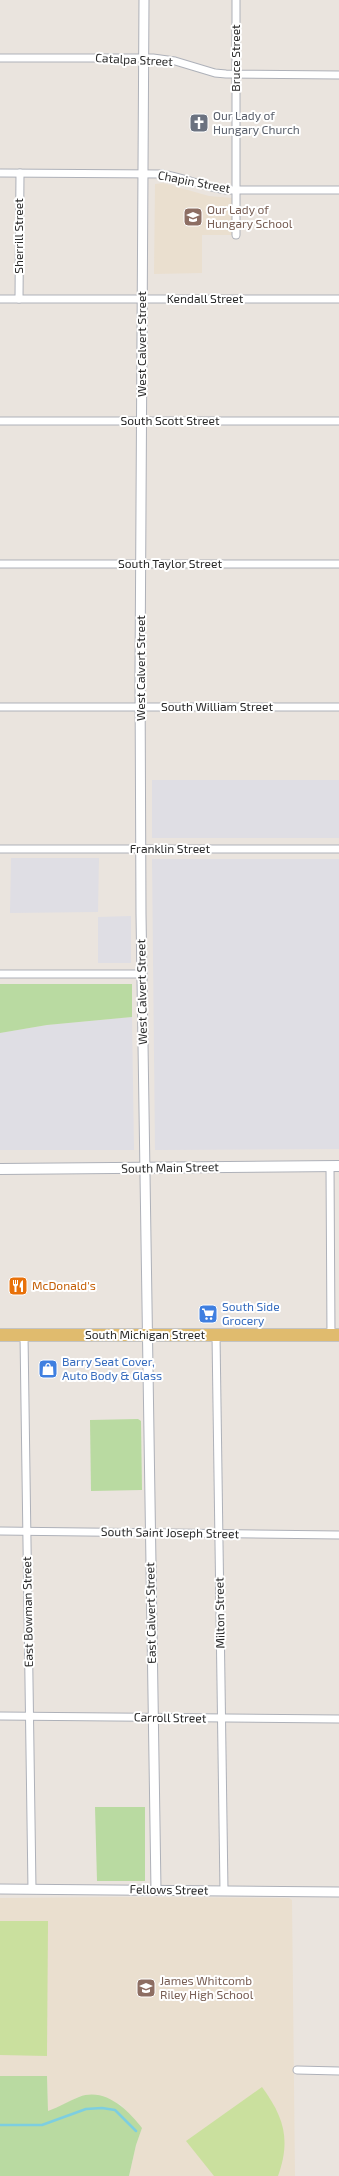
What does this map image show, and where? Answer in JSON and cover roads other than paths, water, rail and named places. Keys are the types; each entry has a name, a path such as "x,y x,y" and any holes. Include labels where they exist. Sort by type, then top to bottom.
{"main road":[{"name":"South Main Street","path":"0,1169 146,1169 335,1166"},
{"name":"South Michigan Street","path":"0,1335 335,1335"}],"street":[{"name":"West Calvert Street","path":"144,0 140,707 142,974 148,1336"},
{"name":"Bruce Street","path":"236,0 236,236"},
{"name":"Catalpa Street","path":"0,58 144,58 175,61 215,73 339,75"},
{"name":"Chapin Street","path":"0,173 144,173 172,175 209,187 236,190 339,190"},
{"name":"Sherrill Street","path":"19,299 20,174"},
{"name":"Kendall Street","path":"0,299 339,299"},
{"name":"South Scott Street","path":"0,421 339,421"},
{"name":"South Taylor Street","path":"0,564 339,564"},
{"name":"South William Street","path":"0,707 339,707"},
{"name":"Franklin Street","path":"0,849 339,849"},
{"path":"0,974 142,974"},
{"path":"335,1166 335,1335"},
{"name":"East Bowman Street","path":"24,1335 32,1889"},
{"name":"Milton Street","path":"216,1335 224,1891"},
{"name":"East Calvert Street","path":"148,1336 156,1890"},
{"name":"South Saint Joseph Street","path":"0,1531 339,1535"},
{"name":"Carroll Street","path":"0,1716 339,1720"},
{"name":"Fellows Street","path":"0,1888 339,1892"},
{"path":"297,2070 339,2071"}],"waterway":[{"path":"0,2125 42,2125 86,2109 102,2108 115,2110 136,2131"}],"place":[{"name":"Our Lady of Hungary Church","path":"199,123"},
{"name":"Our Lady of Hungary School","path":"193,217"},
{"name":"McDonald's","path":"18,1286"},
{"name":"South Side Grocery","path":"208,1314"},
{"name":"Barry Seat Cover, Auto Body & Glass","path":"48,1369"},
{"name":"James Whitcomb Riley High School","path":"146,1988"}]}
